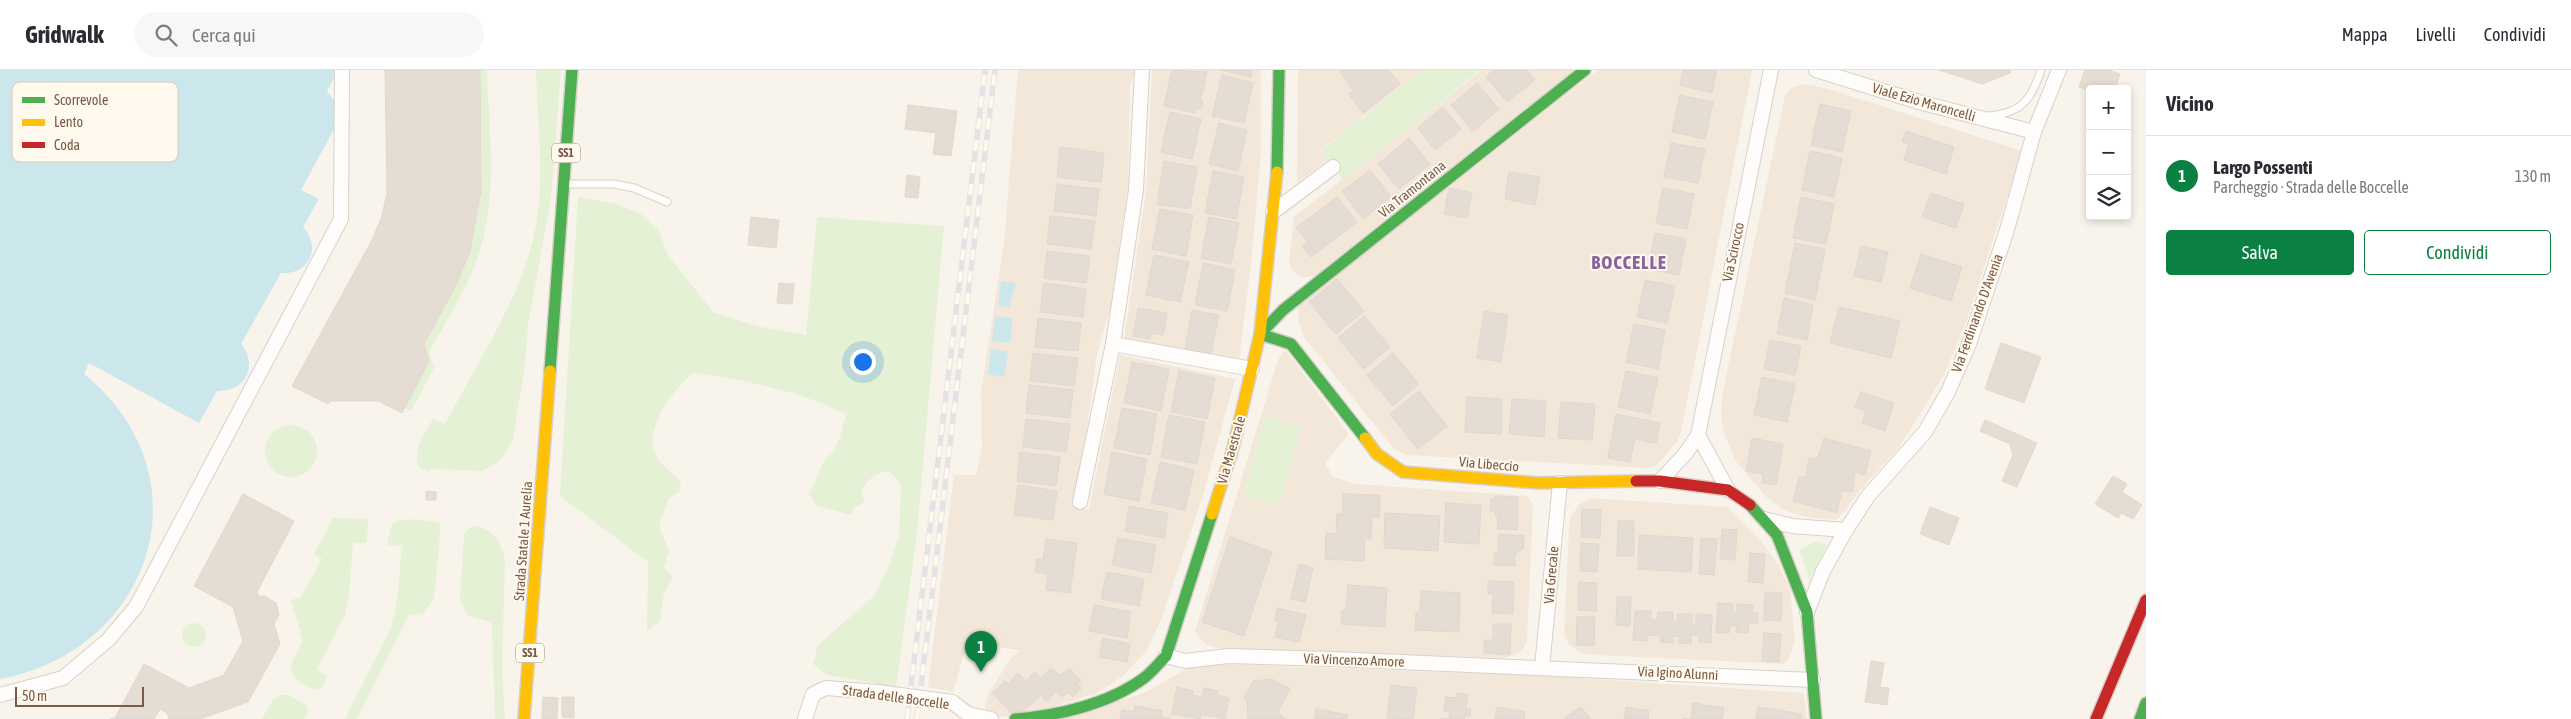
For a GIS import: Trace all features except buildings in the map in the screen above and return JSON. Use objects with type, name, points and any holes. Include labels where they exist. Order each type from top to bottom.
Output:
[{"type":"main road","name":"SS1","points":[[564,183],[572,70]]},
{"type":"main road","name":"Via Maestrale","points":[[1015,719],[1066,711],[1106,696],[1141,680],[1166,656],[1233,448],[1260,334],[1277,173],[1279,70]]},
{"type":"main road","name":"Via Tramontana","points":[[1260,334],[1283,310],[1586,70]]},
{"type":"main road","name":"Strada Statale 1 Aurelia","points":[[524,719],[564,183]]},
{"type":"main road","name":"Via Libeccio","points":[[1260,334],[1291,344],[1377,454],[1403,472],[1539,483],[1660,481],[1728,490],[1754,507],[1777,535],[1807,612],[1816,719]]},
{"type":"main road","points":[[2096,719],[2146,600]]},
{"type":"main road","points":[[2140,719],[2146,703]]},
{"type":"street","points":[[0,695],[63,678],[108,640],[136,606],[341,219],[342,70]]},
{"type":"street","points":[[1080,502],[1113,344],[1136,190],[1142,70]]},
{"type":"street","name":"Via Scirocco","points":[[1660,481],[1686,453],[1698,435],[1771,70]]},
{"type":"street","name":"Viale Ezio Maroncelli","points":[[1816,70],[1919,102],[2034,132]]},
{"type":"street","name":"Via Ferdinando D'Avenia","points":[[1807,612],[1823,571],[1846,530],[1868,496],[1925,432],[1948,392],[1969,344],[2008,230],[2034,132],[2059,70]]},
{"type":"street","points":[[1273,212],[1333,167]]},
{"type":"street","points":[[1113,344],[1252,369]]},
{"type":"street","points":[[1698,435],[1728,490]]},
{"type":"street","name":"Via Grecale","points":[[1542,667],[1560,483]]},
{"type":"street","points":[[1764,519],[1792,526],[1846,530]]},
{"type":"street","name":"Via Vincenzo Amore","points":[[1166,656],[1185,661],[1228,656],[1542,667]]},
{"type":"street","name":"Via Igino Alunni","points":[[1542,667],[1813,680]]},
{"type":"street","name":"Strada delle Boccelle","points":[[805,719],[813,694],[826,688],[878,692],[952,702],[969,716]]},
{"type":"street","points":[[969,716],[991,719]]},
{"type":"lane","points":[[1975,117],[2007,114],[2020,107],[2032,93],[2041,70]]},
{"type":"lane","points":[[564,183],[614,184],[634,188],[667,202]]},
{"type":"shaded area","points":[[1018,70],[1135,70],[1130,87],[1128,185],[1111,305],[1097,354],[1086,435],[1072,506],[1089,510],[1120,355],[1235,379],[1203,495],[1161,620],[1147,650],[1123,676],[1097,693],[1029,715],[996,717],[985,712],[986,701],[991,689],[1011,658],[1020,650],[967,643],[953,692],[928,687],[954,475],[976,475],[982,448],[981,393],[1004,243]]},
{"type":"shaded area","points":[[1152,70],[1261,70],[1261,150],[1252,255],[1239,361],[1124,339],[1146,192]]},
{"type":"shaded area","points":[[1298,70],[1422,70],[1320,150],[1327,160],[1297,183]]},
{"type":"shaded area","points":[[1482,70],[1574,70],[1314,276],[1303,278],[1296,274],[1290,267],[1289,261],[1294,217]]},
{"type":"shaded area","points":[[1598,70],[1752,70],[1681,432],[1677,441],[1657,465],[1648,468],[1407,455],[1394,449],[1304,337],[1299,323],[1298,306]]},
{"type":"shaded area","points":[[1804,84],[1829,89],[2022,151],[1967,320],[1945,373],[1900,446],[1836,520],[1806,517],[1786,511],[1766,497],[1735,460],[1725,436],[1721,417],[1722,396],[1785,96],[1791,88]]},
{"type":"shaded area","points":[[1286,351],[1349,434],[1325,463],[1333,477],[1356,484],[1527,496],[1533,504],[1527,642],[1517,654],[1505,658],[1220,648],[1207,645],[1200,639],[1195,631],[1278,360],[1282,353]]},
{"type":"shaded area","points":[[1590,498],[1727,507],[1761,541],[1778,564],[1790,589],[1795,641],[1789,658],[1784,664],[1580,653],[1569,644],[1564,636],[1569,527],[1571,516],[1580,504]]},
{"type":"shaded area","points":[[1221,664],[1549,676],[1804,693],[1807,719],[1063,719],[1144,693],[1188,668]]},
{"type":"green space","points":[[480,70],[487,70],[491,162],[489,208],[485,231],[469,279],[429,352],[434,368],[411,411],[405,408],[429,361],[424,344],[461,271],[468,253],[478,214],[481,192]]},
{"type":"green space","points":[[536,70],[561,70],[551,199],[528,325],[525,365],[513,439],[502,459],[482,471],[431,469],[428,472],[418,466],[417,453],[420,441],[433,419],[445,424],[498,328],[521,277],[530,251],[539,206],[540,187]]},
{"type":"green space","points":[[1422,70],[1480,70],[1343,180],[1320,151]]},
{"type":"green space","points":[[578,197],[616,204],[640,213],[660,232],[667,254],[713,312],[757,326],[806,335],[817,217],[944,226],[917,533],[896,687],[827,675],[813,664],[818,645],[874,596],[889,566],[899,535],[901,485],[890,472],[877,474],[870,479],[861,491],[865,502],[853,508],[852,515],[817,506],[809,494],[826,457],[832,454],[840,437],[846,414],[809,399],[771,387],[693,373],[677,389],[662,411],[653,434],[653,446],[661,463],[681,482],[679,492],[668,499],[659,526],[669,551],[664,567],[673,578],[664,593],[660,621],[647,631],[648,562],[560,496]]},
{"type":"green space","points":[[1264,417],[1301,427],[1279,506],[1243,496]]},
{"type":"green space","points":[[286,425],[296,425],[305,429],[313,437],[317,451],[313,465],[305,473],[296,477],[286,477],[277,473],[269,465],[265,456],[265,446],[269,437],[277,429]]},
{"type":"green space","points":[[333,518],[369,519],[366,543],[353,543],[349,595],[345,615],[317,670],[328,676],[321,688],[314,690],[297,680],[291,670],[294,658],[303,641],[291,600],[301,597],[322,559],[314,554]]},
{"type":"green space","points":[[407,519],[437,522],[441,525],[434,599],[422,614],[409,615],[357,719],[345,719],[391,628],[397,601],[402,546],[387,545],[392,523]]},
{"type":"green space","points":[[474,526],[481,527],[495,537],[505,559],[502,670],[505,719],[495,719],[492,625],[490,622],[468,616],[460,601],[464,534]]},
{"type":"green space","points":[[1817,541],[1827,545],[1809,580],[1800,550]]},
{"type":"green space","points":[[194,623],[199,624],[205,630],[205,640],[199,646],[194,647],[189,646],[183,640],[182,635],[183,630],[189,624]]},
{"type":"green space","points":[[281,695],[289,695],[306,705],[308,712],[305,719],[262,719],[273,699]]},
{"type":"water","points":[[0,70],[338,70],[327,91],[336,103],[340,118],[301,190],[319,199],[303,227],[312,243],[310,259],[299,270],[281,273],[241,344],[249,361],[249,369],[242,382],[227,390],[217,391],[199,423],[89,363],[84,374],[123,415],[145,460],[153,507],[147,553],[127,596],[96,633],[53,662],[0,679]]},
{"type":"water","points":[[1001,281],[1016,283],[1009,307],[998,305]]},
{"type":"water","points":[[995,316],[1013,318],[1010,343],[992,341]]},
{"type":"water","points":[[991,349],[1008,352],[1004,377],[988,374]]},
{"type":"railway","points":[[907,719],[985,70]]},
{"type":"railway","points":[[917,719],[995,70]]},
{"type":"traffic: fast","points":[[550,371],[572,70]]},
{"type":"traffic: fast","points":[[1277,172],[1279,70]]},
{"type":"traffic: fast","points":[[1365,438],[1291,344],[1260,334],[1283,310],[1585,70]]},
{"type":"traffic: fast","points":[[1750,505],[1777,535],[1807,612],[1816,719]]},
{"type":"traffic: fast","points":[[1015,719],[1065,712],[1099,702],[1130,687],[1153,670],[1166,656],[1212,514]]},
{"type":"traffic: fast","points":[[2140,719],[2146,703]]},
{"type":"traffic: slow","points":[[1212,514],[1233,448],[1260,334],[1277,172]]},
{"type":"traffic: slow","points":[[524,719],[550,371]]},
{"type":"traffic: slow","points":[[1365,438],[1377,454],[1403,472],[1539,483],[1636,481]]},
{"type":"traffic: jam","points":[[1636,481],[1660,481],[1728,490],[1750,505]]},
{"type":"traffic: jam","points":[[2096,719],[2146,600]]},
{"type":"place","name":"Largo Possenti","points":[[981,672]]},
{"type":"district","name":"BOCCELLE","points":[[1629,262]]}]
